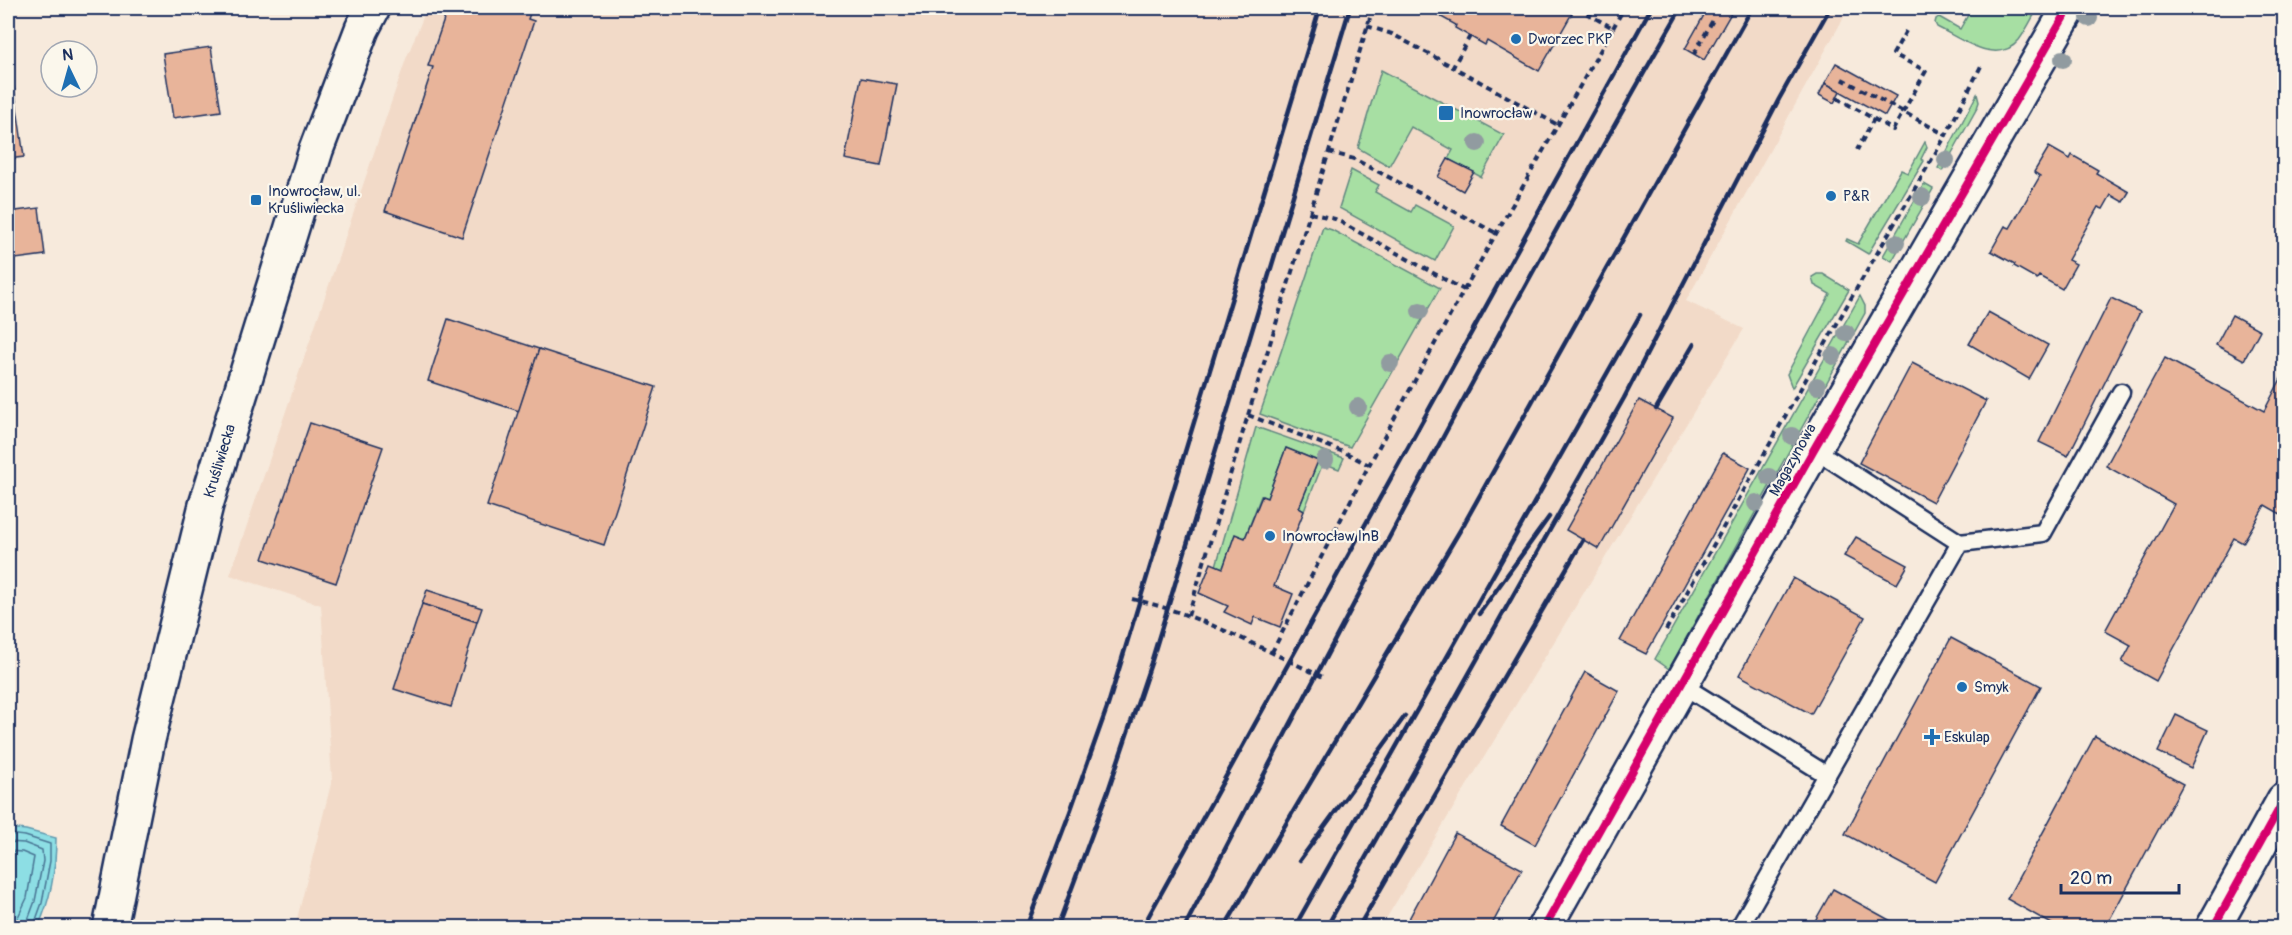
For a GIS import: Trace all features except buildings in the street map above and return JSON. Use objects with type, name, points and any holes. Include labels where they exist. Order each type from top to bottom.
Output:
[{"type":"street","name":"Kruśliwiecka","points":[[110,927],[148,740],[206,505],[316,150],[362,29],[373,8]]},
{"type":"street","name":"Magazynowa","points":[[1544,927],[1814,449],[2069,8]]},
{"type":"street","points":[[2213,927],[2284,800]]},
{"type":"lane","points":[[1739,927],[1960,543],[2043,533],[2121,392]]},
{"type":"lane","name":"Magazynowa","points":[[1814,449],[1960,543]]},
{"type":"lane","points":[[1682,685],[1827,775]]},
{"type":"path","points":[[1188,616],[1373,8]]},
{"type":"path","points":[[1589,8],[1586,13],[1613,28]]},
{"type":"path","points":[[1272,652],[1369,465],[1464,290],[1624,8]]},
{"type":"path","points":[[1694,54],[1713,20]]},
{"type":"path","points":[[1367,26],[1392,34],[1558,125]]},
{"type":"path","points":[[1837,98],[1893,130],[1926,71],[1893,54],[1906,31]]},
{"type":"path","points":[[1453,67],[1470,36]]},
{"type":"path","points":[[1842,79],[1946,135],[1981,66]]},
{"type":"path","points":[[1857,150],[1874,119]]},
{"type":"path","points":[[1329,152],[1354,159],[1496,233]]},
{"type":"path","points":[[1310,213],[1335,219],[1464,290]]},
{"type":"path","points":[[1248,415],[1346,453],[1369,465]]},
{"type":"path","points":[[1132,599],[1188,616],[1272,652],[1325,678]]},
{"type":"shaded area","points":[[427,8],[1849,8],[1686,301],[1744,329],[1381,927],[295,927],[332,780],[321,605],[230,575],[406,59]]},
{"type":"green space","points":[[1972,8],[2038,8],[2027,29],[2010,48],[1989,51],[1967,43],[1937,27],[1935,23],[1939,17],[1960,29]]},
{"type":"green space","points":[[1381,70],[1504,135],[1481,177],[1448,159],[1453,150],[1411,127],[1389,166],[1358,148]]},
{"type":"green space","points":[[1977,94],[1979,102],[1977,108],[1942,171],[1938,168]]},
{"type":"green space","points":[[1925,142],[1927,147],[1921,159],[1924,161],[1868,254],[1846,241],[1847,239],[1858,244],[1901,170],[1908,173]]},
{"type":"green space","points":[[1351,170],[1379,185],[1375,192],[1411,212],[1415,205],[1454,226],[1435,261],[1339,208]]},
{"type":"green space","points":[[1924,184],[1933,189],[1892,261],[1883,256]]},
{"type":"green space","points":[[1323,227],[1440,288],[1350,447],[1260,414]]},
{"type":"green space","points":[[1823,274],[1849,290],[1792,388],[1787,374],[1830,294],[1814,285],[1812,277]]},
{"type":"green space","points":[[1860,296],[1865,306],[1865,313],[1669,669],[1655,659]]},
{"type":"green space","points":[[1256,427],[1344,458],[1339,469],[1323,463],[1304,511],[1299,508],[1318,461],[1286,448],[1267,498],[1261,496],[1245,538],[1235,535],[1223,568],[1216,566]]},
{"type":"water","points":[[8,828],[56,838],[52,884],[38,927],[8,927]]},
{"type":"railway","points":[[1026,928],[1108,705],[1320,8]]},
{"type":"railway","points":[[1057,928],[1108,791],[1151,663],[1350,8]]},
{"type":"railway","points":[[1142,928],[1651,8]]},
{"type":"railway","points":[[1184,928],[1428,465],[1681,8]]},
{"type":"railway","points":[[1224,928],[1465,522],[1752,8]]},
{"type":"railway","points":[[1326,928],[1624,398],[1779,99],[1830,8]]},
{"type":"railway","points":[[1294,928],[1640,315]]},
{"type":"railway","points":[[1656,409],[1694,344]]},
{"type":"railway","points":[[1479,614],[1549,517]]},
{"type":"railway","points":[[1358,928],[1583,540]]},
{"type":"railway","points":[[1300,860],[1405,716]]},
{"type":"cycle path","points":[[1544,928],[1814,449],[2069,8]]},
{"type":"cycle path","points":[[2213,928],[2284,800]]},
{"type":"place","name":"Dworzec PKP","points":[[1516,39]]},
{"type":"place","name":"Inowrocław","points":[[1446,113]]},
{"type":"place","name":"P&R","points":[[1831,196]]},
{"type":"place","name":"Inowrocław, ul. Kruśliwiecka","points":[[256,200]]},
{"type":"place","name":"Inowrocław InB","points":[[1270,536]]},
{"type":"place","name":"Smyk","points":[[1962,687]]},
{"type":"place","name":"Eskulap","points":[[1932,737]]}]
